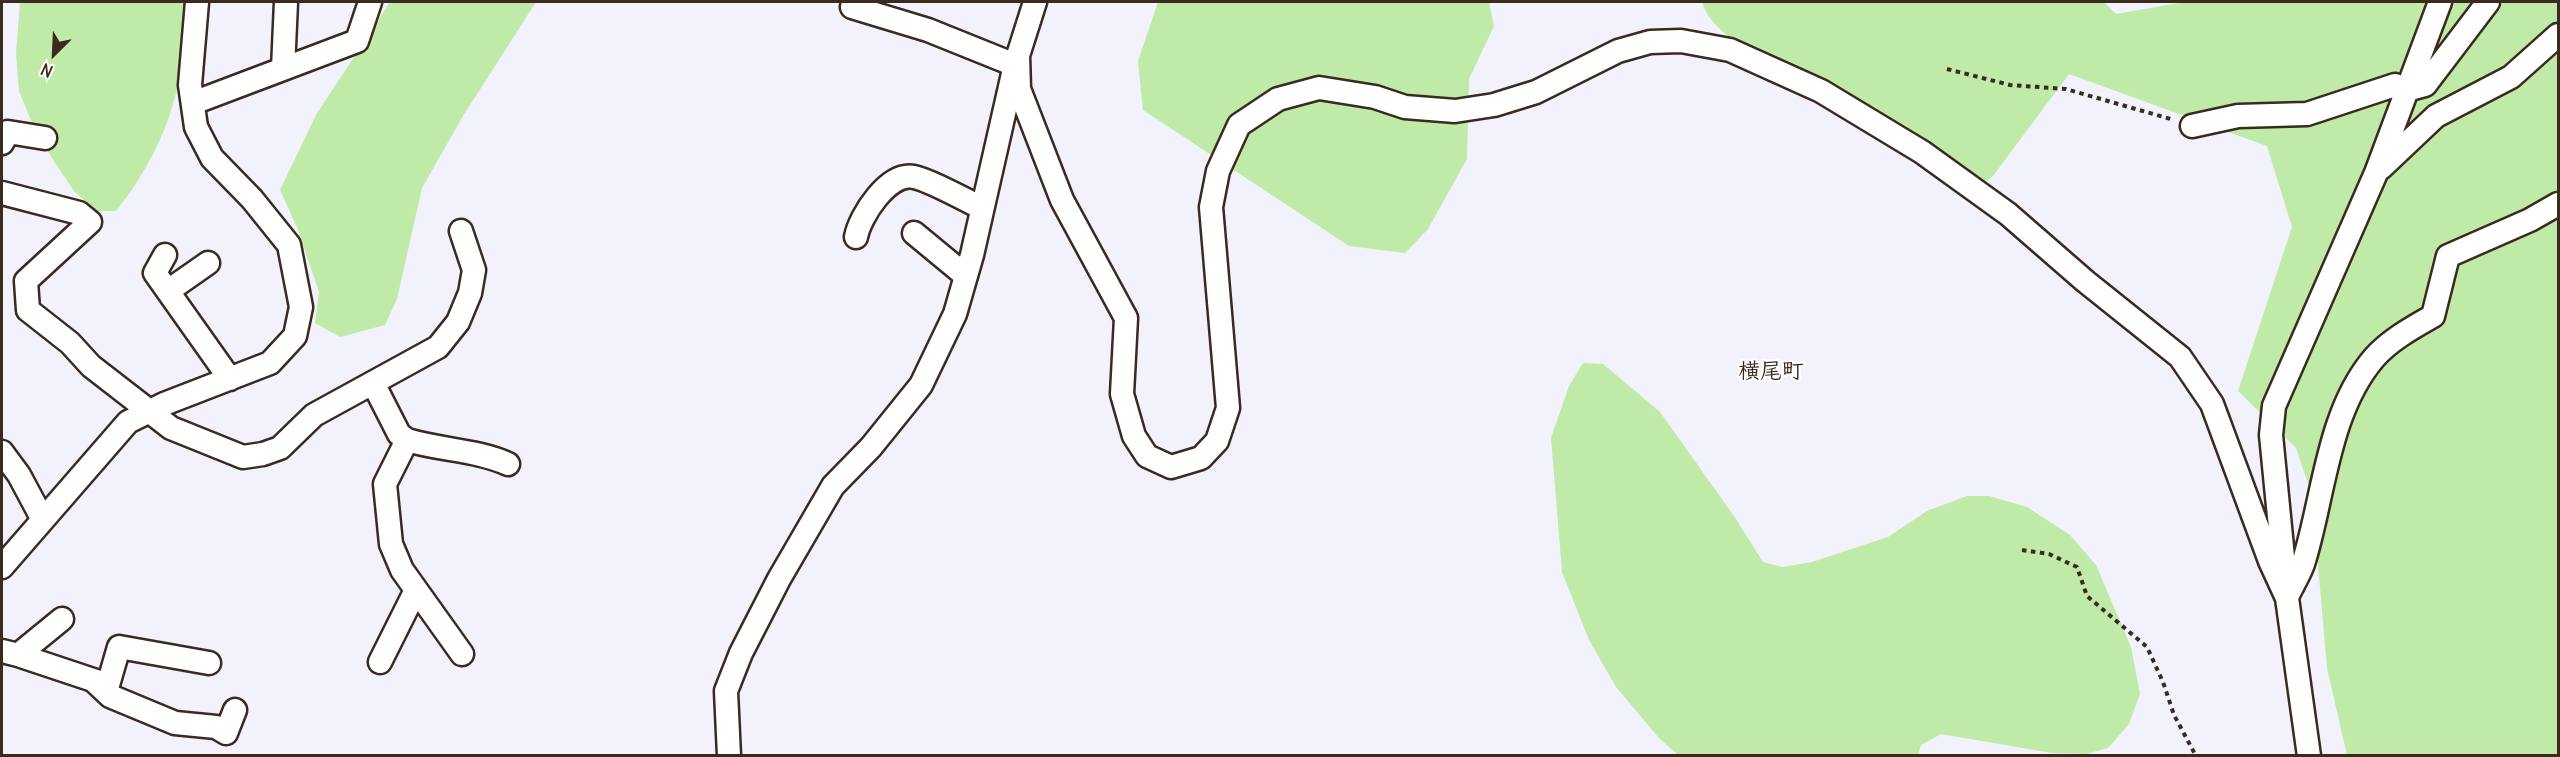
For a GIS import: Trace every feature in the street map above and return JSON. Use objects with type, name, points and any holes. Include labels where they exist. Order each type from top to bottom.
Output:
[{"type":"street","points":[[2,567],[42,518],[128,422],[270,363],[295,336],[301,307],[289,245],[252,199],[212,158],[196,127],[190,85],[197,2]]},
{"type":"street","points":[[283,69],[286,2]]},
{"type":"street","points":[[193,103],[357,41],[370,2]]},
{"type":"street","points":[[729,756],[726,691],[741,653],[779,579],[833,486],[871,447],[921,385],[955,314],[966,276],[1016,60],[1035,2]]},
{"type":"street","points":[[2309,756],[2287,598],[2271,435],[2274,406],[2376,173],[2440,2]]},
{"type":"street","points":[[2192,126],[2238,117],[2307,114],[2395,85],[2407,90],[2425,85],[2488,2]]},
{"type":"street","points":[[852,7],[1016,60]]},
{"type":"street","points":[[2376,173],[2436,116],[2511,77],[2559,35]]},
{"type":"street","points":[[1016,60],[1019,89],[1062,200],[1126,318],[1122,394],[1134,436],[1147,456],[1171,467],[1201,458],[1217,441],[1228,408],[1211,207],[1218,171],[1239,125],[1278,99],[1320,88],[1375,97],[1405,107],[1455,111],[1494,105],[1536,92],[1618,51],[1650,42],[1681,41],[1730,50],[1821,90],[1922,152],[2008,214],[2085,281],[2180,357],[2212,404],[2270,561],[2287,598]]},
{"type":"street","points":[[2,143],[8,132],[45,138]]},
{"type":"street","points":[[856,237],[858,225],[876,197],[893,181],[912,176],[982,208]]},
{"type":"street","points":[[2,193],[80,213],[90,222],[26,281],[28,310],[70,343],[91,366],[171,428],[243,457],[263,454],[280,447],[314,415],[438,347],[458,322],[470,293],[474,270],[461,231]]},
{"type":"street","points":[[2287,598],[2302,565],[2330,452],[2342,416],[2374,359],[2395,339],[2433,316],[2448,256],[2530,220],[2559,204]]},
{"type":"street","points":[[914,233],[966,276]]},
{"type":"street","points":[[165,255],[155,273],[230,379]]},
{"type":"street","points":[[168,291],[208,263]]},
{"type":"street","points":[[373,383],[399,434],[407,440],[435,449],[490,456],[508,464]]},
{"type":"street","points":[[407,440],[385,484],[391,544],[402,570],[462,654]]},
{"type":"street","points":[[2,452],[19,475],[42,518]]},
{"type":"street","points":[[380,662],[416,590]]},
{"type":"street","points":[[10,652],[63,619]]},
{"type":"street","points":[[10,652],[108,685],[119,647],[209,663]]},
{"type":"street","points":[[93,680],[110,696],[174,723],[216,727],[226,733],[236,710]]},
{"type":"path","points":[[1947,69],[2010,85],[2067,89],[2192,126]]},
{"type":"path","points":[[2022,550],[2049,554],[2078,567],[2087,596],[2147,647],[2163,681],[2174,715],[2196,756]]},
{"type":"green space","points":[[20,2],[187,2],[181,66],[171,112],[148,164],[116,211],[96,211],[74,191],[35,130],[19,91],[16,53]]},
{"type":"green space","points":[[390,2],[536,2],[463,116],[422,188],[397,299],[385,325],[340,337],[315,323],[319,292],[297,227],[280,190],[316,115]]},
{"type":"green space","points":[[1158,2],[1489,2],[1494,26],[1469,79],[1467,159],[1428,229],[1405,253],[1349,246],[1143,110],[1138,61]]},
{"type":"green space","points":[[1702,2],[2104,2],[2116,14],[2185,2],[2558,2],[2558,755],[2347,755],[2327,668],[2312,496],[2296,448],[2238,391],[2292,227],[2267,146],[2069,74],[1993,176],[1974,190],[1861,102],[1771,61],[1727,35],[1711,20]]},
{"type":"green space","points":[[1583,363],[1603,364],[1660,412],[1734,516],[1763,562],[1783,567],[1812,562],[1888,537],[1927,511],[1967,496],[1989,496],[2027,507],[2070,535],[2096,565],[2131,647],[2140,694],[2129,724],[2108,748],[2086,754],[2052,753],[1941,734],[1921,745],[1918,755],[1678,755],[1659,738],[1616,687],[1589,640],[1562,572],[1551,438],[1569,386]]},
{"type":"district","name":"横尾町","points":[[1771,372]]}]
